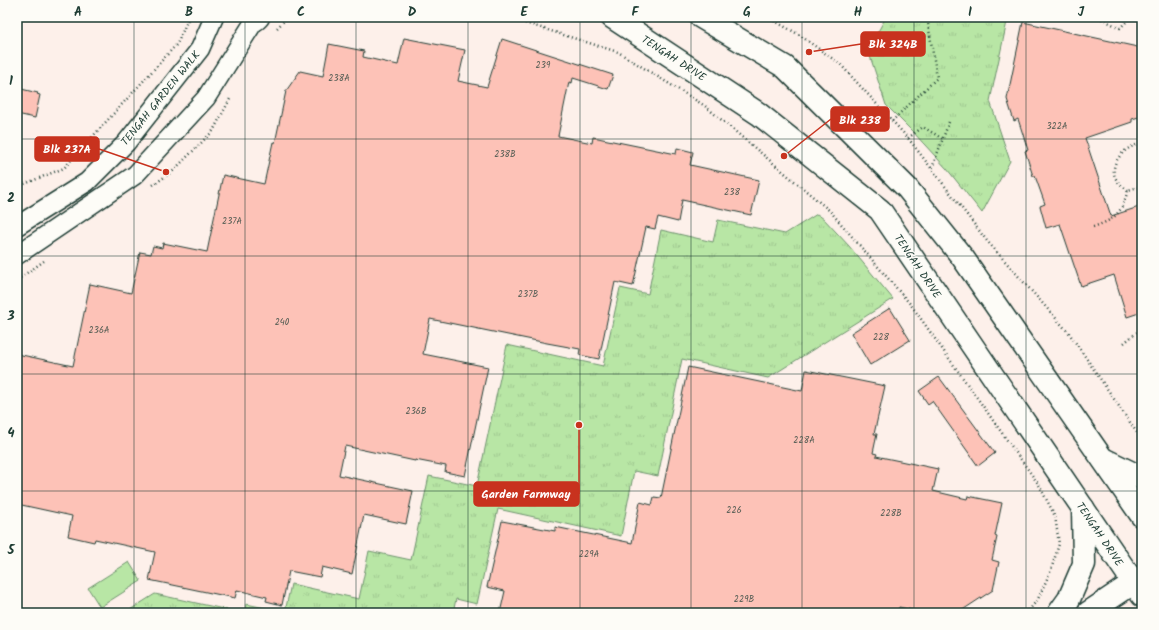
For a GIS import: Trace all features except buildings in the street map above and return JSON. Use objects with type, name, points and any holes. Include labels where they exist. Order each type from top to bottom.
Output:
[{"type":"street","name":"TENGAH GARDEN WALK","points":[[17,226],[87,182],[126,143],[200,48],[214,17]]},
{"type":"street","name":"TENGAH DRIVE","points":[[612,17],[759,114],[880,210],[1082,508],[1139,585]]},
{"type":"street","points":[[700,17],[785,67],[907,188],[963,258],[1142,516]]},
{"type":"street","points":[[17,255],[135,175],[206,98],[257,18]]},
{"type":"street","points":[[1102,459],[1142,478]]},
{"type":"street","points":[[1059,613],[1069,600],[1084,564],[1082,508]]},
{"type":"street","points":[[1088,613],[1139,585]]},
{"type":"path","points":[[17,187],[64,168],[177,44],[190,17]]},
{"type":"path","points":[[506,17],[618,52],[705,106],[830,211],[912,305],[1038,485],[1055,516],[1059,544],[1052,570],[1038,599],[1027,613]]},
{"type":"path","points":[[766,17],[798,34],[840,64],[908,138],[987,241],[1070,333],[1142,440]]},
{"type":"path","points":[[892,121],[937,78],[927,17]]},
{"type":"path","points":[[1098,17],[1120,28],[1130,17]]},
{"type":"path","points":[[932,168],[949,122]]},
{"type":"path","points":[[908,138],[923,127],[943,139]]},
{"type":"path","points":[[1128,190],[1119,183],[1114,173],[1116,161],[1126,150],[1138,144],[1142,144]]},
{"type":"path","points":[[1128,190],[1142,186]]},
{"type":"path","points":[[1093,227],[1107,222],[1116,216],[1124,205],[1128,190]]},
{"type":"path","points":[[1124,343],[1142,328]]},
{"type":"green space","points":[[886,17],[1008,17],[990,101],[1010,161],[982,213],[947,169],[886,105],[868,50]]},
{"type":"green space","points":[[817,214],[824,219],[849,246],[893,299],[768,378],[682,359],[658,476],[634,471],[621,536],[498,509],[477,604],[456,599],[453,613],[245,613],[246,604],[285,612],[291,584],[359,599],[369,551],[411,560],[429,476],[477,486],[507,345],[603,366],[620,288],[648,294],[661,230],[713,242],[718,220],[785,234]]},
{"type":"green space","points":[[129,562],[141,581],[100,607],[88,588]]},
{"type":"green space","points":[[155,594],[242,613],[125,613]]},
{"type":"place","name":"Blk 324B","points":[[809,52]]},
{"type":"place","name":"Blk 238","points":[[784,156]]},
{"type":"place","name":"Blk 237A","points":[[166,172]]},
{"type":"place","name":"Garden Farmway","points":[[579,425]]}]
